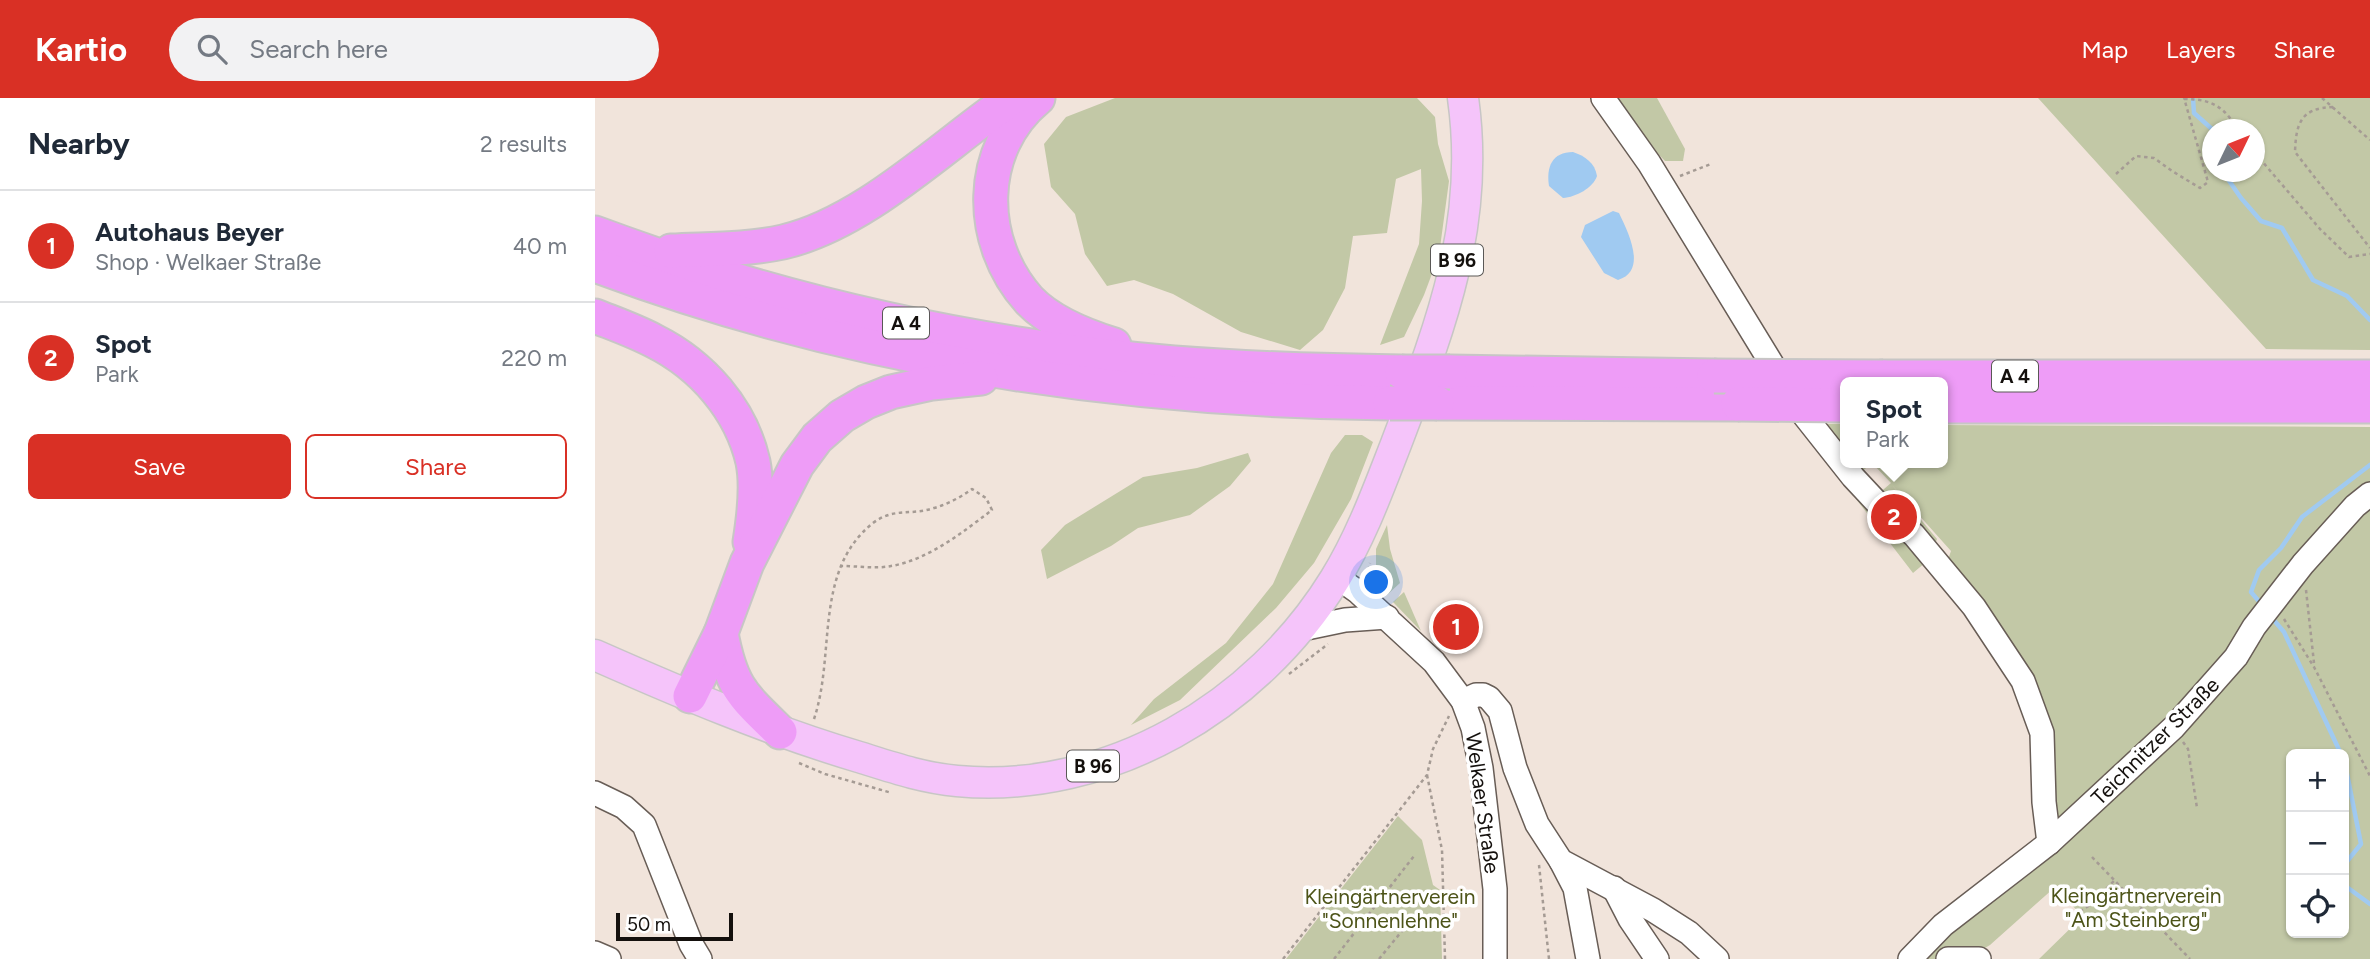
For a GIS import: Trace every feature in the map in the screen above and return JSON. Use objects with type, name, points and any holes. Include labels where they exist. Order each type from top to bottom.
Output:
[{"type":"highway","points":[[644,251],[748,248],[783,242],[818,231],[861,207],[1012,98]]},
{"type":"highway","points":[[1038,98],[1023,110],[1005,138],[989,193],[994,236],[1009,273],[1031,301],[1062,324],[1107,343],[1174,363]]},
{"type":"highway","name":"A 4","points":[[595,233],[778,292],[894,320],[1072,352],[1174,363],[1282,370],[1883,377]]},
{"type":"highway","name":"A 4","points":[[595,265],[725,308],[833,337],[1015,374],[1108,387],[1318,402],[1840,405]]},
{"type":"highway","points":[[595,316],[655,341],[690,364],[720,393],[741,427],[753,463],[755,503],[747,563]]},
{"type":"highway","points":[[690,696],[721,634],[747,563],[797,466],[817,438],[842,416],[891,392],[932,383],[1015,374]]},
{"type":"highway","name":"A 4","points":[[1948,379],[2360,391]]},
{"type":"highway","name":"A 4","points":[[1948,406],[2360,391]]},
{"type":"highway","points":[[721,634],[733,680],[743,696],[795,746]]},
{"type":"main road","name":"B 96","points":[[595,655],[795,746],[955,781],[1026,780],[1102,764],[1176,733],[1212,711],[1248,684],[1297,630],[1337,577],[1376,496],[1416,393],[1445,306],[1461,240],[1469,181],[1463,98]]},
{"type":"street","points":[[1603,98],[1660,182],[1800,410],[1840,461]]},
{"type":"street","points":[[1846,468],[1882,508],[1914,536],[1974,607],[2023,681],[2042,733],[2044,802],[2049,843]]},
{"type":"street","name":"Teichnitzer Straße","points":[[1910,959],[1943,925],[2049,843],[2174,727],[2230,664],[2254,627],[2303,564],[2355,506],[2370,494]]},
{"type":"street","name":"Welkaer Straße","points":[[1337,577],[1387,617],[1434,662],[1463,701],[1473,728],[1481,768],[1495,889],[1496,959]]},
{"type":"street","points":[[1297,630],[1345,620],[1387,617]]},
{"type":"street","points":[[1463,701],[1483,695],[1500,711],[1515,768],[1550,863],[1575,888],[1588,959]]},
{"type":"street","points":[[595,793],[624,807],[644,825],[691,944],[700,959]]},
{"type":"street","points":[[1550,863],[1614,888],[1689,933],[1717,959]]},
{"type":"street","points":[[1614,888],[1630,919],[1657,959]]},
{"type":"street","points":[[595,953],[609,959]]},
{"type":"street","points":[[1948,959],[1979,959]]},
{"type":"path","points":[[2322,98],[2370,140]]},
{"type":"path","points":[[2116,174],[2136,156],[2154,158],[2200,188],[2208,182],[2186,99],[2210,101],[2232,119]]},
{"type":"path","points":[[2333,107],[2317,107],[2301,119],[2295,134],[2295,152],[2370,248]]},
{"type":"path","points":[[1660,182],[1711,164]]},
{"type":"path","points":[[2265,165],[2320,229],[2349,257],[2370,254]]},
{"type":"path","points":[[842,566],[891,566],[923,555],[967,529],[992,510],[986,498],[972,489],[934,509],[893,512],[873,524],[850,548],[834,583],[828,616],[821,697],[795,746],[825,774],[899,794]]},
{"type":"path","points":[[2303,564],[2314,667]]},
{"type":"path","points":[[2277,596],[2370,776]]},
{"type":"path","points":[[1289,674],[1332,641]]},
{"type":"path","points":[[1445,959],[1442,850],[1427,775],[1433,749],[1446,720],[1463,701]]},
{"type":"path","points":[[2174,727],[2188,749],[2197,808]]},
{"type":"path","points":[[1283,959],[1427,775]]},
{"type":"path","points":[[1334,959],[1414,856]]},
{"type":"path","points":[[2092,856],[2190,959]]},
{"type":"path","points":[[1549,959],[1550,863]]},
{"type":"path","points":[[2074,915],[2090,905],[2115,880]]},
{"type":"path","points":[[1379,959],[1416,914]]},
{"type":"green space","points":[[1115,98],[1417,98],[1435,117],[1438,144],[1449,181],[1439,255],[1404,337],[1380,345],[1419,244],[1421,169],[1396,179],[1387,233],[1353,236],[1345,288],[1323,330],[1300,350],[1241,332],[1173,294],[1134,280],[1107,286],[1085,254],[1075,214],[1051,187],[1044,144],[1066,117]]},
{"type":"green space","points":[[1613,98],[1657,98],[1685,149],[1683,161],[1665,161],[1632,127]]},
{"type":"green space","points":[[2038,98],[2370,98],[2370,350],[2266,349]]},
{"type":"green space","points":[[1810,424],[1840,424],[1840,455]]},
{"type":"green space","name":"Kleingärtnerverein \"Am Steinberg\"","points":[[1948,425],[2370,427],[2370,959],[2039,959],[2083,916],[2054,888],[1990,945],[1966,959],[1910,959],[2049,843],[2042,733],[1944,571],[1951,551],[1892,485],[1937,539],[1935,544],[1938,552],[1913,573],[1853,495],[1867,483],[1877,495],[1891,483],[1877,468],[1948,468]]},
{"type":"green space","points":[[1345,435],[1362,435],[1373,442],[1351,499],[1314,563],[1276,608],[1180,700],[1131,725],[1154,699],[1226,643],[1273,584],[1331,453]]},
{"type":"green space","points":[[1248,453],[1251,461],[1230,486],[1190,515],[1138,528],[1111,546],[1047,579],[1041,550],[1065,525],[1143,477],[1197,468]]},
{"type":"green space","points":[[1853,468],[1866,468],[1859,474]]},
{"type":"green space","points":[[1387,525],[1390,549],[1400,583],[1387,595],[1372,579],[1376,568],[1376,549]]},
{"type":"green space","points":[[1404,592],[1421,631],[1393,602]]},
{"type":"green space","name":"Kleingärtnerverein \"Sonnenlehne\"","points":[[1398,816],[1422,840],[1433,885],[1440,890],[1442,959],[1286,959]]},
{"type":"water","points":[[1573,152],[1589,161],[1597,176],[1583,191],[1563,198],[1549,186],[1550,167],[1555,158]]},
{"type":"water","points":[[1613,211],[1619,213],[1627,230],[1634,260],[1627,275],[1618,280],[1604,273],[1581,237],[1585,225]]},
{"type":"waterway","points":[[2193,98],[2194,113],[2202,120]]},
{"type":"waterway","points":[[2230,182],[2261,221],[2282,228],[2313,280],[2347,296],[2370,320]]},
{"type":"waterway","points":[[2262,605],[2251,592],[2259,570],[2281,548],[2302,517],[2370,465]]},
{"type":"waterway","points":[[2272,618],[2284,632],[2339,749]]},
{"type":"waterway","points":[[2349,784],[2361,844],[2349,859]]},
{"type":"waterway","points":[[2349,889],[2370,904]]},
{"type":"place","name":"Spot","points":[[1894,517]]},
{"type":"place","name":"Autohaus Beyer","points":[[1456,627]]}]
